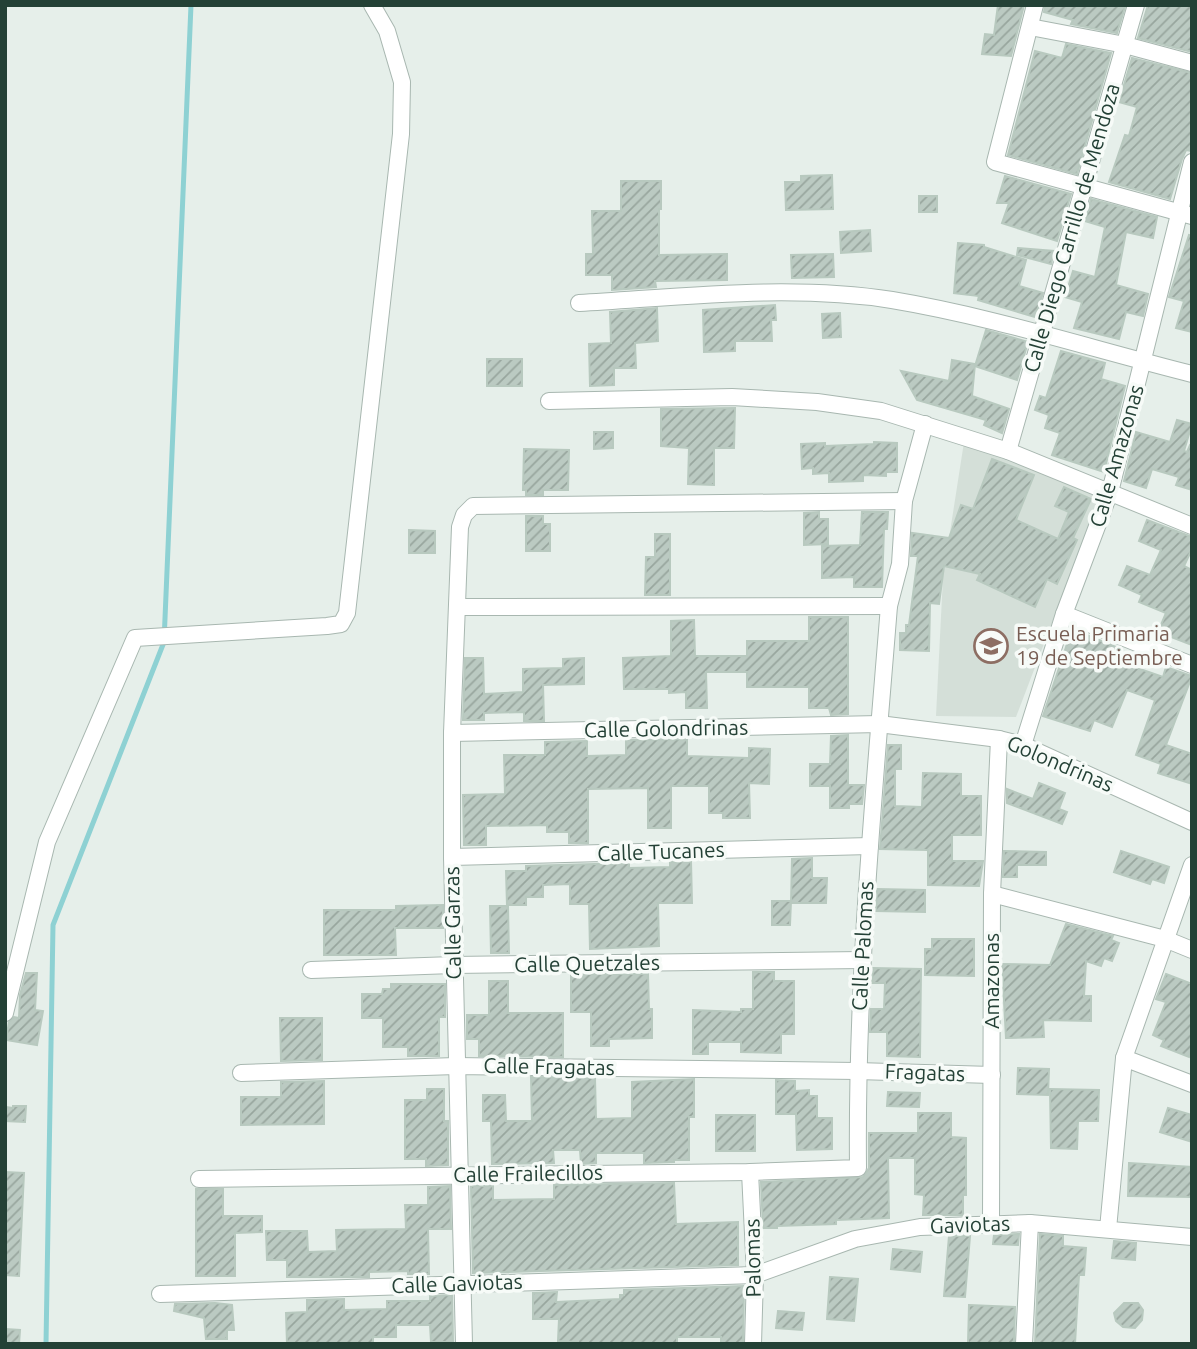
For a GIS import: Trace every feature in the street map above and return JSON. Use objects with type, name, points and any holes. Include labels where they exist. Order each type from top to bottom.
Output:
[{"type":"street","points":[[5,1013],[47,842],[135,638],[327,626],[341,624],[347,613],[401,134],[402,82],[387,31],[372,5]]},
{"type":"street","points":[[1035,5],[995,162],[1186,214]]},
{"type":"street","name":"Calle Diego Carrillo de Mendoza","points":[[1008,451],[1136,5]]},
{"type":"street","points":[[1030,27],[1125,45],[1192,63]]},
{"type":"street","name":"Calle Amazonas","points":[[1023,745],[1064,614],[1110,492],[1186,214],[1192,162]]},
{"type":"street","points":[[579,303],[790,291],[891,300],[1041,332],[1192,374]]},
{"type":"street","points":[[549,401],[732,397],[817,402],[881,411],[1008,451],[1192,526]]},
{"type":"street","name":"Calle Palomas","points":[[858,1168],[857,1071],[862,960],[889,606],[900,564],[904,501],[925,424]]},
{"type":"street","name":"Calle Garzas","points":[[464,1344],[453,965],[452,733],[460,527],[464,515],[472,506],[904,501]]},
{"type":"street","points":[[457,607],[889,606]]},
{"type":"street","points":[[1064,614],[1192,666]]},
{"type":"street","name":"Calle Golondrinas","points":[[452,733],[879,724]]},
{"type":"street","name":"Golondrinas","points":[[879,724],[999,739],[1023,745],[1192,822]]},
{"type":"street","name":"Amazonas","points":[[991,1224],[992,894],[999,739]]},
{"type":"street","name":"Calle Tucanes","points":[[452,858],[870,846]]},
{"type":"street","points":[[1108,1229],[1124,1058],[1192,865]]},
{"type":"street","points":[[992,894],[1165,939],[1192,950]]},
{"type":"street","name":"Calle Quetzales","points":[[312,970],[453,965],[862,960]]},
{"type":"street","points":[[1124,1058],[1192,1083]]},
{"type":"street","name":"Calle Fragatas","points":[[241,1073],[456,1066],[857,1071]]},
{"type":"street","name":"Fragatas","points":[[857,1071],[992,1074]]},
{"type":"street","name":"Calle Frailecillos","points":[[199,1179],[750,1172],[858,1168]]},
{"type":"street","name":"Palomas","points":[[750,1172],[755,1275],[753,1344]]},
{"type":"street","points":[[1024,1344],[1030,1223]]},
{"type":"street","name":"Gaviotas","points":[[755,1275],[855,1240],[889,1231],[920,1227],[1030,1223],[1192,1237]]},
{"type":"street","name":"Calle Gaviotas","points":[[160,1294],[755,1275]]},
{"type":"shaded area","name":"Escuela Primaria 19 de Septiembre","points":[[964,442],[1100,497],[1016,717],[936,716],[943,577]]},
{"type":"building","points":[[998,5],[1024,5],[1011,56],[982,54],[985,34],[994,35]]},
{"type":"building","points":[[1045,5],[1125,7],[1117,33],[1071,24],[1073,20],[1044,12]]},
{"type":"building","points":[[1148,5],[1192,5],[1192,52],[1138,38]]},
{"type":"building","points":[[1066,44],[1111,53],[1077,174],[1008,155],[1035,51],[1062,58]]},
{"type":"building","points":[[1132,58],[1192,73],[1192,151],[1186,150],[1170,199],[1109,182],[1125,135],[1129,136],[1137,107],[1119,102]]},
{"type":"building","points":[[832,175],[833,209],[786,210],[785,182],[801,182],[801,176]]},
{"type":"building","points":[[1005,176],[1071,194],[1057,241],[1002,223],[1009,203],[997,203]]},
{"type":"building","points":[[621,181],[661,181],[659,255],[727,254],[727,280],[655,281],[656,287],[612,290],[612,275],[586,275],[586,254],[593,254],[592,211],[621,211]]},
{"type":"building","points":[[919,196],[937,196],[937,212],[919,212]]},
{"type":"building","points":[[1091,199],[1157,217],[1153,238],[1126,232],[1116,285],[1148,294],[1143,316],[1126,312],[1119,339],[1074,328],[1082,302],[1065,297],[1073,271],[1095,277],[1105,227],[1085,221]]},
{"type":"building","points":[[870,230],[871,251],[841,253],[840,232]]},
{"type":"building","points":[[1189,235],[1192,236],[1192,332],[1176,328],[1184,301],[1169,297]]},
{"type":"building","points":[[958,243],[984,245],[1026,260],[1019,286],[1043,293],[1035,317],[978,300],[979,296],[954,293]]},
{"type":"building","points":[[1018,248],[1054,251],[1051,264],[1017,255]]},
{"type":"building","points":[[833,254],[834,277],[792,278],[791,255]]},
{"type":"building","points":[[775,305],[776,320],[771,320],[772,341],[735,341],[735,351],[704,352],[703,310]]},
{"type":"building","points":[[657,308],[658,341],[635,343],[636,368],[614,368],[614,385],[590,386],[589,344],[611,343],[610,312]]},
{"type":"building","points":[[840,313],[841,337],[823,338],[822,314]]},
{"type":"building","points":[[986,330],[1028,342],[1017,380],[975,366]]},
{"type":"building","points":[[1061,351],[1105,363],[1101,379],[1125,386],[1104,472],[1052,455],[1060,433],[1045,428],[1049,415],[1035,410],[1040,396],[1046,398]]},
{"type":"building","points":[[487,359],[522,359],[522,386],[487,386]]},
{"type":"building","points":[[952,360],[975,364],[972,396],[1009,409],[1002,433],[984,425],[986,420],[917,400],[901,371],[949,381]]},
{"type":"building","points":[[735,408],[734,448],[714,448],[714,485],[688,484],[689,448],[661,446],[661,409]]},
{"type":"building","points":[[1177,420],[1192,424],[1184,451],[1187,452],[1190,445],[1192,446],[1192,490],[1176,485],[1179,477],[1152,469],[1146,488],[1124,481],[1136,432],[1170,442]]},
{"type":"building","points":[[594,432],[613,432],[613,448],[594,449]]},
{"type":"building","points":[[825,443],[825,446],[897,443],[897,472],[886,472],[886,476],[863,475],[863,481],[829,482],[829,473],[813,474],[813,468],[802,469],[801,444]]},
{"type":"building","points":[[524,449],[569,450],[568,490],[543,490],[543,495],[526,495],[526,490],[523,490]]},
{"type":"building","points":[[992,459],[1034,475],[1016,520],[1058,539],[1069,512],[1055,506],[1064,487],[1091,499],[1073,538],[1077,540],[1057,584],[1047,579],[1035,607],[977,580],[980,574],[944,566],[939,604],[930,603],[929,651],[900,650],[900,633],[906,633],[906,625],[909,625],[918,556],[911,556],[912,533],[949,538],[961,505],[973,509]]},
{"type":"building","points":[[819,512],[819,519],[828,519],[828,544],[804,545],[804,513]]},
{"type":"building","points":[[862,512],[888,512],[887,529],[884,529],[882,587],[854,587],[854,577],[822,578],[822,546],[860,545]]},
{"type":"building","points":[[526,516],[543,516],[543,524],[550,524],[550,551],[526,551]]},
{"type":"building","points":[[1147,520],[1192,537],[1192,549],[1184,566],[1192,570],[1192,645],[1158,632],[1166,613],[1139,602],[1142,595],[1119,585],[1127,566],[1150,575],[1161,550],[1139,541]]},
{"type":"building","points":[[409,530],[435,531],[435,553],[409,553]]},
{"type":"building","points":[[655,534],[670,534],[670,595],[645,595],[646,557],[655,557]]},
{"type":"building","points":[[809,617],[848,617],[848,714],[831,715],[829,708],[809,708],[809,687],[747,687],[747,672],[706,672],[707,708],[686,708],[686,692],[669,693],[669,689],[624,689],[623,658],[671,656],[671,621],[694,620],[695,656],[747,656],[747,641],[809,641]]},
{"type":"building","points":[[1072,629],[1121,649],[1117,661],[1163,677],[1166,667],[1192,676],[1166,745],[1192,754],[1192,784],[1158,773],[1161,764],[1136,755],[1155,700],[1127,690],[1112,727],[1094,720],[1090,731],[1043,716]]},
{"type":"building","points":[[465,658],[483,658],[484,694],[523,692],[523,669],[563,668],[563,659],[584,658],[584,684],[543,685],[544,721],[524,721],[524,712],[484,713],[484,720],[463,720]]},
{"type":"building","points":[[848,735],[848,785],[864,785],[862,804],[849,804],[849,808],[830,808],[830,786],[810,786],[810,764],[830,764],[831,736]]},
{"type":"building","points":[[687,739],[687,756],[749,758],[749,748],[770,749],[769,784],[749,783],[750,818],[723,818],[723,813],[709,813],[709,786],[671,786],[671,828],[648,828],[648,788],[588,789],[588,843],[569,843],[569,832],[547,832],[547,825],[486,826],[486,845],[464,845],[463,795],[505,794],[504,755],[545,755],[545,742],[587,741],[587,756],[626,755],[626,740]]},
{"type":"building","points":[[888,745],[901,745],[901,769],[895,769],[895,806],[922,807],[923,773],[961,774],[961,796],[981,796],[981,835],[952,835],[952,861],[983,861],[979,886],[928,885],[928,850],[880,849]]},
{"type":"building","points":[[1039,783],[1065,793],[1059,809],[1067,812],[1062,824],[1007,803],[1007,789],[1033,799]]},
{"type":"building","points":[[1004,851],[1046,852],[1046,865],[1017,865],[1017,877],[1003,877]]},
{"type":"building","points":[[1121,851],[1169,867],[1164,883],[1152,879],[1150,884],[1114,872]]},
{"type":"building","points":[[812,858],[812,878],[827,878],[826,903],[791,903],[792,859]]},
{"type":"building","points":[[691,861],[692,903],[658,903],[659,946],[590,949],[589,904],[570,904],[570,884],[543,885],[543,897],[526,897],[526,905],[507,905],[506,871],[526,871],[526,866],[629,863],[629,868],[670,867],[670,862]]},
{"type":"building","points":[[877,889],[925,890],[925,912],[876,911]]},
{"type":"building","points":[[772,901],[791,901],[790,925],[772,925]]},
{"type":"building","points":[[443,905],[443,928],[395,928],[396,955],[324,955],[324,910],[396,910],[396,906]]},
{"type":"building","points":[[490,906],[508,906],[509,953],[491,953]]},
{"type":"building","points":[[1066,924],[1113,936],[1111,940],[1119,943],[1112,961],[1104,958],[1101,966],[1086,961],[1084,996],[1091,996],[1091,1021],[1043,1020],[1044,1037],[1006,1038],[1002,964],[1050,965]]},
{"type":"building","points":[[932,939],[974,939],[974,976],[925,975],[925,949],[932,949]]},
{"type":"building","points":[[873,968],[921,969],[920,1057],[887,1056],[887,1032],[870,1032],[871,1009],[884,1009],[885,983],[872,983]]},
{"type":"building","points":[[753,972],[774,972],[774,981],[794,981],[794,1034],[781,1034],[781,1053],[741,1052],[741,1042],[708,1042],[708,1054],[693,1054],[693,1010],[741,1012],[741,1009],[753,1009]]},
{"type":"building","points":[[26,973],[37,973],[35,1010],[43,1011],[37,1045],[6,1040],[9,1022],[14,1017],[19,1018],[20,995]]},
{"type":"building","points":[[571,974],[648,974],[652,1038],[609,1039],[609,1046],[591,1046],[591,1012],[571,1012]]},
{"type":"building","points":[[1166,974],[1192,984],[1192,1049],[1189,1057],[1161,1046],[1164,1040],[1153,1035],[1166,1002],[1156,999]]},
{"type":"building","points":[[489,981],[508,981],[508,1013],[563,1013],[563,1057],[479,1056],[479,1039],[467,1039],[467,1015],[489,1015]]},
{"type":"building","points":[[391,984],[445,984],[445,1017],[439,1017],[439,1056],[408,1056],[408,1047],[383,1047],[383,1018],[362,1018],[362,994],[382,994],[383,989],[391,989]]},
{"type":"building","points":[[280,1018],[322,1018],[322,1060],[281,1061]]},
{"type":"building","points":[[1018,1068],[1049,1069],[1048,1095],[1017,1094]]},
{"type":"building","points":[[531,1077],[595,1078],[596,1119],[632,1118],[632,1082],[694,1079],[694,1117],[689,1117],[689,1160],[644,1163],[644,1153],[596,1153],[596,1163],[581,1164],[580,1150],[553,1150],[554,1163],[492,1164],[491,1121],[483,1121],[483,1095],[505,1095],[506,1121],[532,1121]]},
{"type":"building","points":[[776,1080],[795,1081],[795,1091],[809,1090],[809,1096],[817,1096],[817,1118],[832,1118],[832,1149],[797,1150],[796,1114],[776,1114]]},
{"type":"building","points":[[324,1081],[324,1124],[241,1125],[241,1097],[281,1097],[281,1082]]},
{"type":"building","points":[[427,1089],[444,1089],[444,1121],[448,1121],[448,1165],[426,1166],[426,1159],[405,1159],[405,1100],[427,1100]]},
{"type":"building","points":[[1050,1089],[1099,1090],[1098,1121],[1078,1121],[1077,1149],[1051,1148]]},
{"type":"building","points":[[888,1092],[920,1093],[919,1107],[887,1106]]},
{"type":"building","points":[[26,1106],[25,1122],[5,1121],[5,1107]]},
{"type":"building","points":[[1168,1108],[1192,1115],[1192,1142],[1160,1132]]},
{"type":"building","points":[[918,1113],[951,1113],[951,1137],[966,1138],[966,1195],[963,1195],[963,1215],[923,1215],[924,1195],[915,1194],[915,1158],[888,1158],[889,1218],[836,1220],[836,1224],[763,1228],[761,1182],[863,1177],[869,1168],[869,1133],[918,1133]]},
{"type":"building","points":[[716,1115],[755,1115],[755,1151],[716,1151]]},
{"type":"building","points":[[1129,1163],[1192,1167],[1192,1197],[1128,1196]]},
{"type":"building","points":[[5,1172],[24,1173],[19,1276],[5,1275]]},
{"type":"building","points":[[674,1183],[676,1224],[738,1222],[738,1265],[473,1273],[471,1186],[493,1186],[493,1200],[554,1199],[554,1185]]},
{"type":"building","points":[[450,1186],[451,1229],[428,1229],[429,1274],[408,1274],[408,1271],[369,1272],[369,1277],[287,1277],[287,1260],[267,1260],[266,1231],[307,1231],[308,1252],[337,1251],[336,1230],[406,1229],[405,1205],[428,1205],[428,1187]]},
{"type":"building","points":[[196,1189],[223,1189],[223,1216],[262,1216],[262,1232],[235,1233],[235,1276],[196,1276]]},
{"type":"building","points":[[1019,1234],[1018,1245],[993,1244],[994,1235]]},
{"type":"building","points":[[1040,1234],[1063,1236],[1063,1246],[1086,1248],[1084,1275],[1079,1275],[1075,1344],[1035,1344]]},
{"type":"building","points":[[949,1236],[970,1236],[965,1297],[944,1296]]},
{"type":"building","points":[[1114,1241],[1136,1243],[1135,1260],[1112,1258]]},
{"type":"building","points":[[893,1249],[922,1252],[920,1272],[891,1269]]},
{"type":"building","points":[[830,1277],[858,1279],[854,1321],[827,1319]]},
{"type":"building","points":[[744,1286],[743,1344],[721,1344],[721,1337],[677,1337],[677,1344],[578,1344],[558,1341],[559,1319],[533,1319],[533,1293],[557,1292],[556,1302],[620,1299],[624,1290]]},
{"type":"building","points":[[452,1295],[453,1342],[431,1342],[430,1325],[396,1325],[396,1337],[373,1337],[373,1343],[287,1344],[286,1313],[307,1312],[307,1300],[344,1299],[344,1310],[387,1309],[387,1301],[430,1301],[430,1296]]},
{"type":"building","points":[[1124,1303],[1138,1303],[1143,1310],[1142,1320],[1135,1328],[1123,1327],[1116,1321],[1114,1313]]},
{"type":"building","points":[[175,1304],[232,1305],[234,1330],[227,1330],[227,1339],[206,1339],[204,1318],[174,1311]]},
{"type":"building","points":[[969,1305],[1015,1307],[1014,1344],[968,1344]]},
{"type":"building","points":[[778,1311],[804,1313],[802,1330],[776,1328]]},
{"type":"building","points":[[5,1329],[20,1330],[19,1344],[5,1344]]},
{"type":"waterway","points":[[46,1344],[53,925],[164,642],[191,5]]},
{"type":"place","name":"Escuela Primaria 19 de Septiembre","points":[[991,646]]}]
